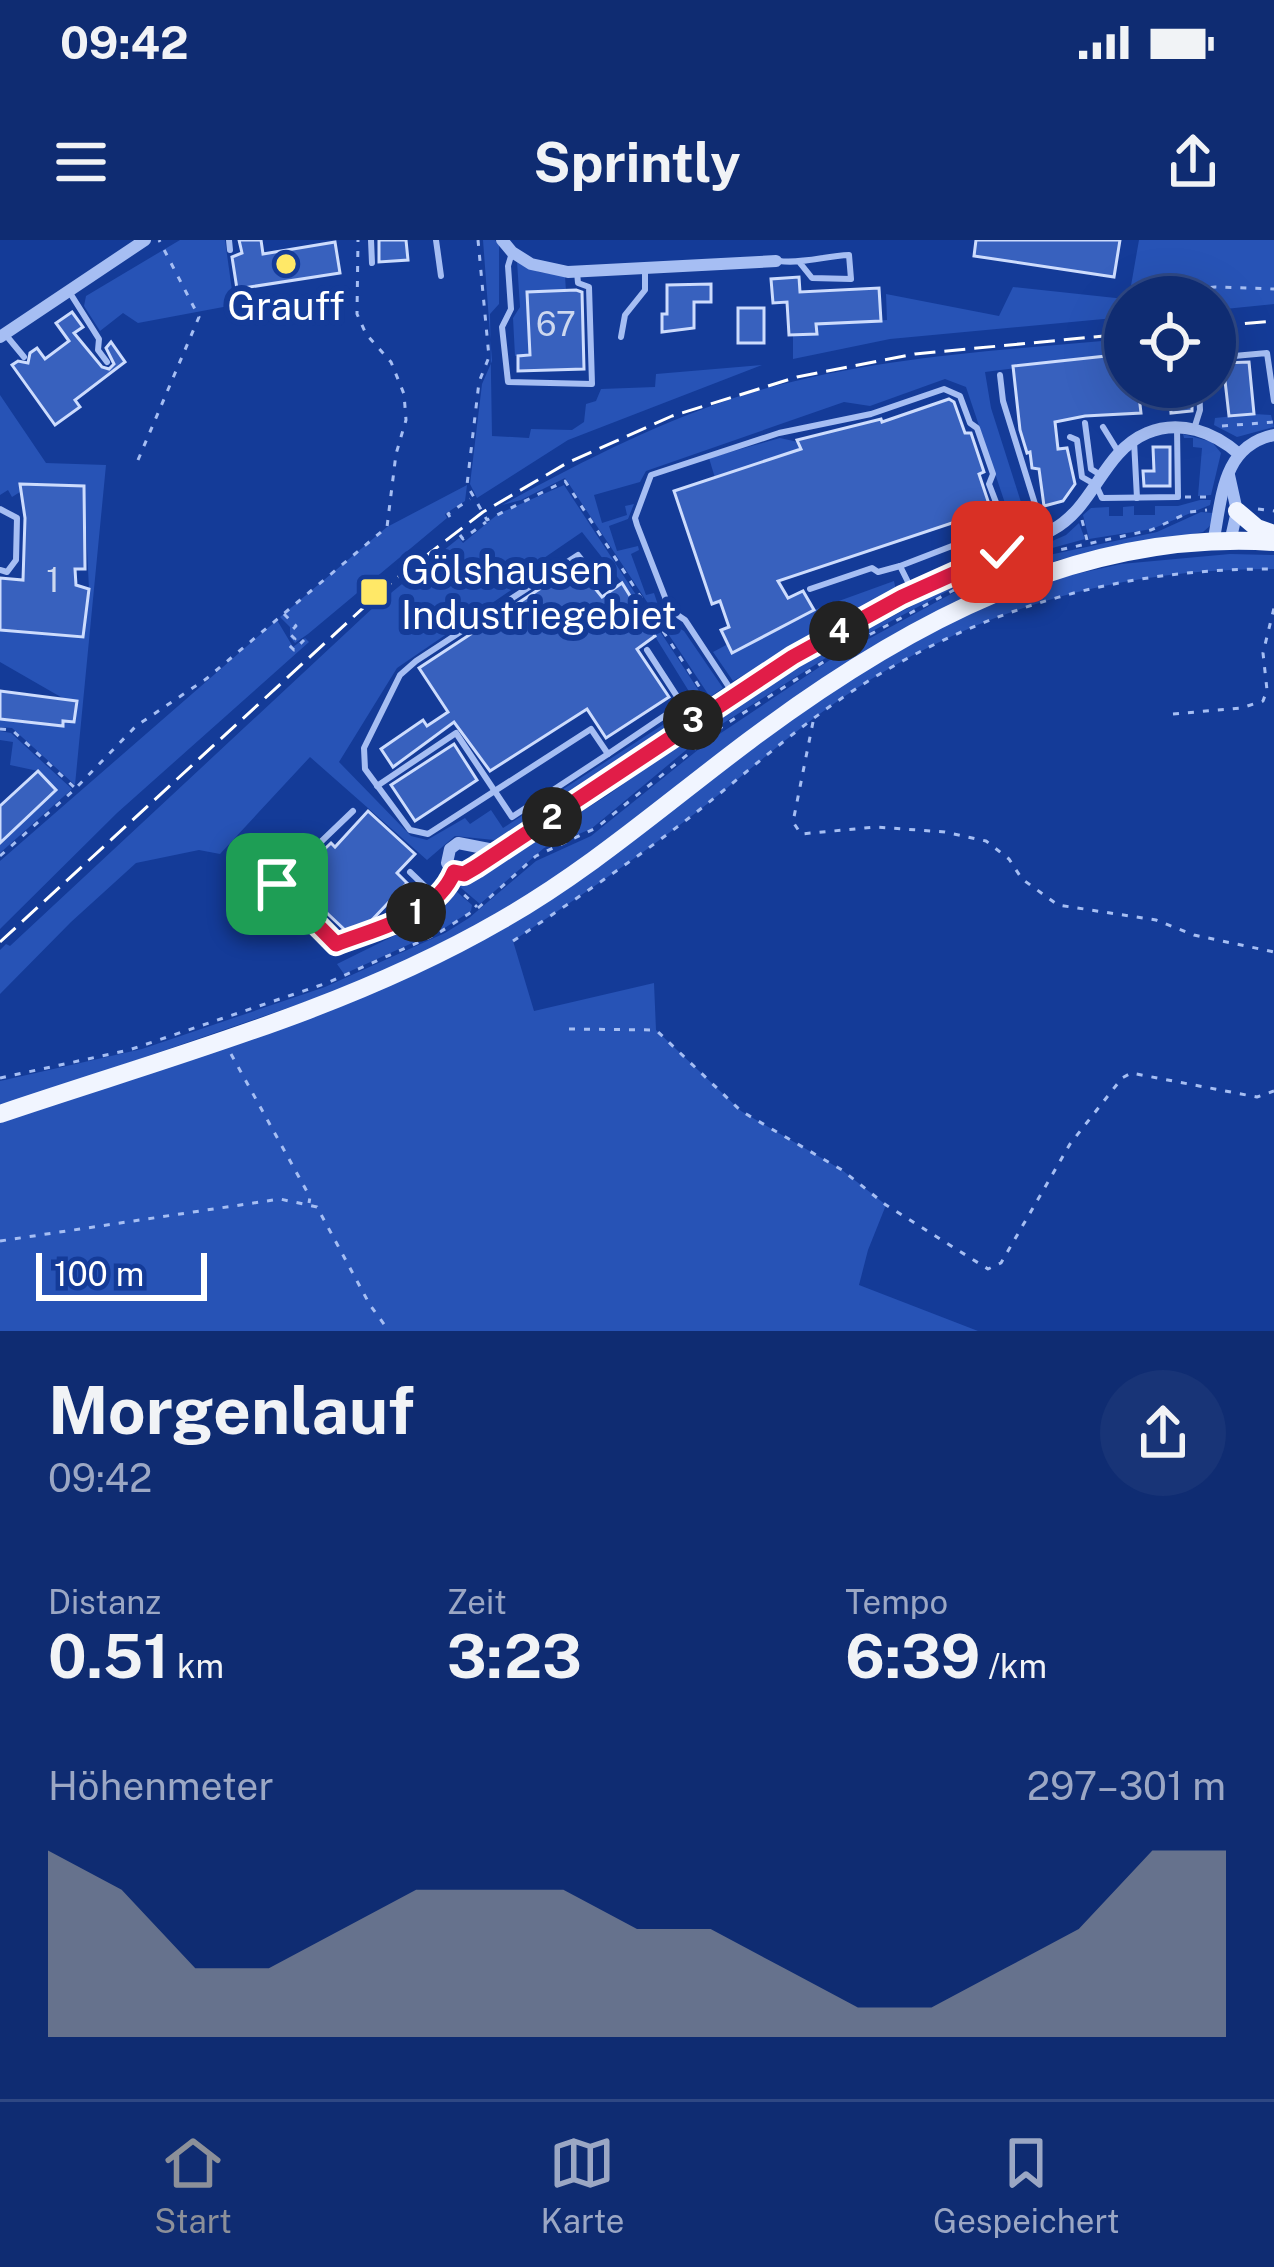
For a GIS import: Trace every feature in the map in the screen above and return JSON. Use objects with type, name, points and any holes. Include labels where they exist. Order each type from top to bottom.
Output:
[{"type":"main road","points":[[1227,510],[1274,538]]},
{"type":"main road","points":[[0,1114],[268,1023],[438,955],[541,896],[811,696],[933,620],[1057,568],[1126,553],[1274,538]]},
{"type":"street","points":[[3,335],[145,240]]},
{"type":"street","points":[[502,240],[512,252],[547,269],[577,272],[776,261]]},
{"type":"street","points":[[499,851],[454,845],[447,863],[457,873],[499,851],[733,693],[913,592],[1044,533],[1093,490],[1119,453],[1134,441],[1160,429],[1194,429],[1239,454]]},
{"type":"street","points":[[1222,542],[1229,473],[1239,454],[1274,435]]},
{"type":"lane","points":[[370,240],[372,263]]},
{"type":"lane","points":[[436,240],[441,276]]},
{"type":"lane","points":[[512,252],[508,266],[511,309],[502,327],[508,382],[592,384],[589,287],[578,284],[577,272]]},
{"type":"lane","points":[[776,261],[800,263],[813,257],[849,255],[851,279],[812,278],[800,263]]},
{"type":"lane","points":[[621,337],[625,315],[645,290],[645,269]]},
{"type":"lane","points":[[68,291],[99,339],[98,350],[107,362]]},
{"type":"lane","points":[[3,335],[23,358]]},
{"type":"lane","points":[[1236,356],[1267,353],[1274,401]]},
{"type":"lane","points":[[1000,375],[1003,401],[1044,533]]},
{"type":"lane","points":[[733,693],[685,620],[670,610],[637,525],[635,518],[651,475],[779,433],[871,414],[944,389],[960,396],[993,474],[989,484],[1002,518],[991,531],[900,566],[878,572],[872,568],[810,589]]},
{"type":"lane","points":[[1194,429],[1200,408]]},
{"type":"lane","points":[[1085,423],[1093,490]]},
{"type":"lane","points":[[1102,427],[1119,453]]},
{"type":"lane","points":[[1070,437],[1077,440],[1082,477],[1093,490],[1137,497],[1178,496],[1178,428]]},
{"type":"lane","points":[[1134,441],[1137,497]]},
{"type":"lane","points":[[0,509],[16,518],[16,560],[7,572],[0,570]]},
{"type":"lane","points":[[594,574],[578,555],[406,667],[364,748],[365,769],[410,830],[419,834],[437,830],[591,729],[608,754]]},
{"type":"lane","points":[[900,566],[913,592]]},
{"type":"lane","points":[[647,650],[692,721]]},
{"type":"lane","points":[[377,786],[456,733],[512,817],[682,704]]},
{"type":"lane","points":[[353,811],[277,884],[336,944],[422,909],[457,873]]},
{"type":"lane","points":[[410,872],[437,898]]},
{"type":"path","points":[[138,460],[199,317],[159,240]]},
{"type":"path","points":[[0,856],[136,726],[206,679],[387,527],[405,407],[391,362],[366,334],[357,314],[358,240]]},
{"type":"path","points":[[467,484],[479,382],[489,357],[478,240]]},
{"type":"path","points":[[1236,288],[1274,289]]},
{"type":"path","points":[[1210,434],[1217,426],[1274,422]]},
{"type":"path","points":[[1088,542],[1093,490]]},
{"type":"path","points":[[1178,496],[1212,497],[1227,510]]},
{"type":"path","points":[[450,517],[472,498]]},
{"type":"path","points":[[0,1078],[129,1050],[327,983],[437,934],[478,908],[536,856],[596,828],[723,726],[850,645],[954,590],[1088,542],[1151,530],[1190,512],[1274,511]]},
{"type":"path","points":[[460,535],[463,539],[487,520]]},
{"type":"path","points":[[513,941],[683,822],[848,693],[920,650],[1048,597],[1205,569],[1274,569]]},
{"type":"path","points":[[1173,714],[1241,708],[1262,700],[1267,690],[1263,653],[1274,608]]},
{"type":"path","points":[[282,613],[296,626],[289,633],[295,639],[289,645],[294,650],[304,640]]},
{"type":"path","points":[[814,720],[794,822],[801,834],[876,826],[945,832],[986,842],[1010,859],[1022,879],[1058,905],[1156,920],[1194,935],[1274,952]]},
{"type":"path","points":[[0,729],[12,730],[75,789]]},
{"type":"path","points":[[457,873],[457,887],[478,908]]},
{"type":"path","points":[[569,1029],[656,1030],[741,1112],[842,1170],[886,1205],[988,1269],[1001,1263],[1070,1144],[1122,1078],[1131,1073],[1257,1097],[1274,1091]]},
{"type":"path","points":[[231,1054],[310,1196],[309,1205]]},
{"type":"path","points":[[0,1241],[280,1199],[309,1205],[317,1207],[389,1331]]},
{"type":"shaded area","points":[[180,240],[225,240],[234,305],[138,323],[123,313],[100,331],[84,306],[86,296]]},
{"type":"shaded area","points":[[483,240],[499,245],[499,304],[490,314],[490,340]]},
{"type":"shaded area","points":[[1139,240],[1274,240],[1274,304],[1236,308],[1236,276],[1133,276]]},
{"type":"shaded area","points":[[517,261],[539,272],[565,276],[566,291],[527,292],[530,355],[515,356],[513,318],[520,307]]},
{"type":"shaded area","points":[[1013,287],[1104,297],[1104,319],[890,339],[793,359],[793,335],[816,334],[816,324],[887,320],[886,294],[999,316]]},
{"type":"shaded area","points":[[1104,341],[1104,357],[985,372],[991,408],[1027,521],[1034,520],[1037,529],[984,551],[1011,521],[966,387],[945,379],[870,406],[844,402],[646,471],[640,482],[594,495],[602,523],[627,515],[625,506],[634,504],[628,519],[609,526],[617,551],[638,546],[631,554],[646,595],[654,593],[663,620],[684,631],[723,688],[710,697],[565,478],[502,505],[656,428],[753,392],[845,370]]},
{"type":"shaded area","points":[[491,364],[492,436],[529,438],[531,429],[572,430],[584,422],[586,404],[596,401],[601,389],[655,387],[656,374],[762,365],[568,440],[477,498],[470,484],[482,384]]},
{"type":"shaded area","points":[[0,395],[46,463],[106,465],[75,785],[12,728],[0,727],[0,719],[62,726],[63,721],[74,721],[77,702],[0,662],[0,630],[83,637],[89,589],[84,487],[21,485],[12,497],[8,490],[0,495]]},
{"type":"shaded area","points":[[1271,415],[1274,427],[1237,437],[1214,425],[1215,418]]},
{"type":"shaded area","points":[[1183,434],[1212,442],[1221,453],[1211,495],[1198,496],[1202,448],[1193,447],[1193,438]]},
{"type":"shaded area","points":[[780,438],[798,442],[800,449],[715,478],[709,458]]},
{"type":"shaded area","points":[[467,485],[465,501],[445,514],[447,518],[295,643],[290,627],[280,617],[387,527]]},
{"type":"shaded area","points":[[564,485],[705,700],[698,706],[622,583],[582,532],[544,558],[536,573],[397,668],[339,762],[411,836],[427,840],[465,818],[470,824],[491,810],[503,828],[678,715],[681,718],[508,838],[455,836],[427,860],[310,757],[220,854],[199,850],[136,863],[0,994],[0,950],[10,946],[376,605],[459,538],[463,543],[498,514]]},
{"type":"shaded area","points":[[1211,500],[1210,505],[1152,529],[1089,539],[1083,515],[1091,508],[1109,507],[1109,516],[1123,516],[1123,507],[1134,506],[1134,515],[1155,515],[1155,506]]},
{"type":"shaded area","points":[[1201,512],[1213,513],[1211,525],[1203,532],[1058,560],[912,624],[772,714],[557,877],[443,945],[331,993],[0,1107],[0,1081],[142,1049],[325,987],[445,933],[536,861],[591,836],[709,741],[830,660],[951,594],[1049,555],[1157,532]]},
{"type":"shaded area","points":[[1079,523],[1085,539],[1045,550],[948,591],[846,645],[703,736],[591,829],[544,848],[480,904],[460,887],[608,795],[761,685],[956,583],[1066,535]]},
{"type":"shaded area","points":[[1274,555],[1274,569],[1162,576],[1107,585],[1001,616],[900,663],[830,707],[664,837],[513,941],[534,1011],[654,983],[656,1030],[741,1111],[842,1170],[886,1205],[859,1285],[978,1331],[0,1331],[0,1121],[430,966],[790,719],[933,627],[1049,580],[1121,564]]},
{"type":"shaded area","points":[[894,581],[896,591],[733,681],[713,652],[728,644],[733,653],[814,610]]},
{"type":"shaded area","points":[[277,620],[293,647],[305,638],[309,642],[117,813],[0,929],[0,861]]},
{"type":"shaded area","points":[[0,731],[11,733],[72,789],[0,853],[0,843],[56,790],[38,771],[10,765],[13,742],[0,740]]},
{"type":"shaded area","points":[[456,891],[472,905],[471,911],[443,929],[344,974],[337,964],[434,916],[432,911]]},
{"type":"building","name":"Grauff","points":[[239,240],[261,240],[263,254],[335,242],[340,273],[237,289],[232,257],[242,253]]},
{"type":"building","points":[[379,240],[406,240],[408,260],[379,262]]},
{"type":"building","points":[[976,240],[1120,240],[1114,276],[974,256]]},
{"type":"building","points":[[799,277],[800,292],[879,288],[881,321],[816,324],[817,334],[789,335],[787,302],[773,303],[771,279]]},
{"type":"building","points":[[711,284],[711,302],[694,302],[694,328],[662,332],[667,285]]},
{"type":"building","points":[[527,292],[582,292],[584,369],[518,371],[518,356],[530,355]]},
{"type":"building","points":[[738,308],[764,308],[764,343],[738,343]]},
{"type":"building","points":[[72,312],[83,327],[74,333],[102,367],[109,369],[114,364],[106,348],[111,342],[125,362],[75,400],[80,407],[55,425],[12,365],[28,363],[37,348],[45,359],[69,341],[56,323]]},
{"type":"building","points":[[1104,356],[1104,408],[1140,408],[1141,413],[1055,422],[1058,449],[1067,448],[1075,484],[1063,501],[1044,506],[1039,469],[1032,468],[1020,430],[1013,366]]},
{"type":"building","points":[[1236,362],[1249,362],[1254,414],[1229,416],[1228,408],[1236,408]]},
{"type":"building","points":[[949,399],[965,433],[971,433],[991,510],[778,581],[788,598],[803,591],[814,610],[732,653],[721,630],[729,627],[720,601],[712,604],[674,491],[801,449],[797,440],[882,422]]},
{"type":"building","points":[[1153,447],[1170,447],[1170,486],[1144,486],[1143,471],[1154,471]]},
{"type":"building","points":[[20,484],[84,486],[85,569],[75,569],[76,585],[89,589],[83,637],[0,630],[0,578],[23,580],[25,518]]},
{"type":"building","points":[[576,565],[602,597],[622,583],[655,636],[637,649],[669,697],[606,738],[587,709],[490,771],[454,722],[393,767],[381,749],[423,720],[427,726],[448,712],[419,668]]},
{"type":"building","points":[[0,691],[77,701],[74,722],[63,721],[63,726],[0,719]]},
{"type":"building","points":[[454,744],[477,780],[415,821],[391,785]]},
{"type":"building","points":[[38,771],[56,790],[0,843],[0,806]]},
{"type":"building","points":[[368,811],[415,854],[397,873],[407,883],[370,922],[346,931],[292,880],[331,843],[335,847]]},
{"type":"railway","points":[[1236,324],[1274,321]]},
{"type":"railway","points":[[0,942],[388,585],[483,512],[567,463],[672,416],[797,377],[915,354],[1104,336]]},
{"type":"place","name":"Grauff","points":[[286,264]]},
{"type":"place","name":"Gölshausen Industriegebiet","points":[[374,592]]},
{"type":"route","points":[[277,884],[336,944],[422,909],[450,883],[454,872],[464,874],[476,867],[733,693],[902,597],[1002,552]]}]
